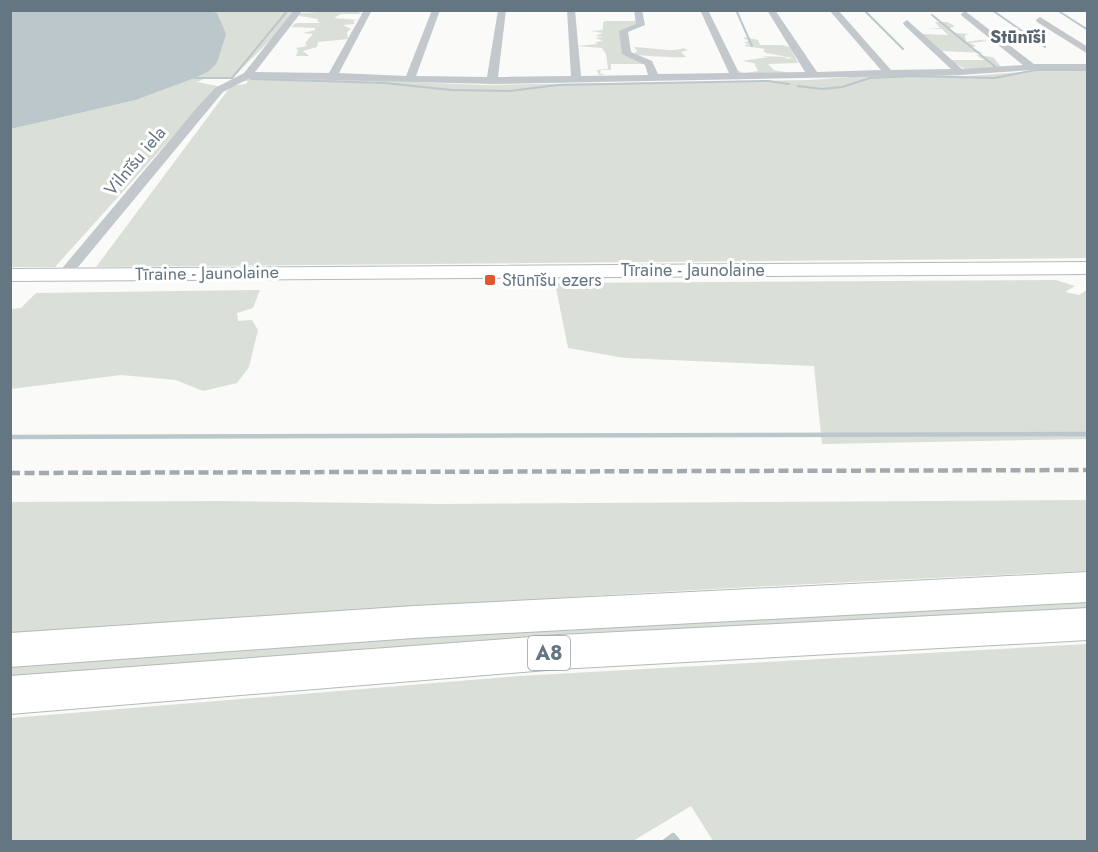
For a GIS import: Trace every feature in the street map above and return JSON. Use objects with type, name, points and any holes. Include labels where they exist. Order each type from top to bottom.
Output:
[{"type":"highway","name":"A8","points":[[10,650],[208,634],[549,613],[1088,587]]},
{"type":"highway","name":"A8","points":[[10,695],[547,653],[1088,624]]},
{"type":"main road","name":"Tīraine - Jaunolaine","points":[[10,275],[1088,268]]},
{"type":"street","points":[[245,77],[299,10]]},
{"type":"street","points":[[332,76],[368,10]]},
{"type":"street","points":[[410,79],[436,10]]},
{"type":"street","points":[[492,81],[502,10]]},
{"type":"street","points":[[570,10],[576,80]]},
{"type":"street","points":[[638,10],[641,25],[623,31],[627,54],[649,63],[654,77]]},
{"type":"street","points":[[704,10],[736,77]]},
{"type":"street","points":[[771,10],[809,71],[815,75]]},
{"type":"street","points":[[833,10],[887,71]]},
{"type":"street","points":[[965,14],[1032,67]]},
{"type":"street","points":[[1040,20],[1088,51]]},
{"type":"street","points":[[907,23],[960,72]]},
{"type":"street","points":[[245,77],[332,76],[492,81],[736,77],[887,71],[960,72],[1032,67],[1088,67]]},
{"type":"street","name":"Vilnīšu iela","points":[[64,275],[219,90],[245,77]]},
{"type":"shaded area","points":[[11,10],[212,11],[217,13],[226,34],[217,63],[209,71],[195,78],[136,100],[11,129]]},
{"type":"shaded area","points":[[352,10],[363,14],[341,14],[334,18],[358,20],[353,21],[354,24],[343,25],[351,29],[347,32],[348,39],[318,42],[317,47],[303,51],[309,56],[296,56],[298,50],[296,48],[307,46],[305,43],[313,34],[303,33],[315,30],[315,28],[291,27],[296,23],[320,23],[318,19],[299,16],[301,13]]},
{"type":"shaded area","points":[[212,11],[300,11],[232,78],[208,77],[197,82],[218,86],[55,267],[11,267],[11,129],[136,100],[195,78],[217,63],[221,46],[217,13]]},
{"type":"shaded area","points":[[636,21],[637,25],[626,28],[623,48],[646,64],[611,64],[611,70],[601,70],[600,73],[604,75],[599,75],[597,70],[608,69],[606,54],[602,48],[577,46],[598,44],[595,42],[603,41],[595,38],[603,37],[595,36],[603,33],[591,31],[603,30],[603,22]]},
{"type":"shaded area","points":[[935,22],[947,22],[955,26],[948,29],[955,33],[969,34],[965,35],[966,42],[988,41],[970,43],[976,46],[970,48],[984,53],[941,51],[922,34],[948,35],[942,29],[925,29],[940,28]]},
{"type":"shaded area","points":[[745,37],[758,40],[760,45],[790,47],[798,63],[768,64],[774,70],[794,74],[740,75],[736,70],[744,73],[758,71],[754,63],[742,61],[769,57],[760,56],[793,58],[766,53],[763,51],[765,49],[744,46],[749,44],[744,43],[749,40],[744,39]]},
{"type":"shaded area","points":[[634,47],[688,50],[681,52],[686,57],[659,57],[634,54],[637,51]]},
{"type":"shaded area","points":[[976,55],[993,57],[1001,67],[965,69],[950,60],[984,60]]},
{"type":"shaded area","points":[[1063,69],[1087,70],[1087,258],[96,267],[231,86],[246,84],[248,81],[242,81],[248,75],[483,85],[810,80],[891,74],[968,76]]},
{"type":"shaded area","points":[[1056,280],[1075,286],[1065,292],[1079,295],[1087,290],[1087,439],[822,444],[814,366],[625,358],[568,348],[555,283]]},
{"type":"shaded area","points":[[260,290],[253,308],[237,313],[238,321],[252,320],[258,330],[249,367],[237,383],[203,391],[176,380],[121,375],[11,389],[11,309],[21,308],[36,293]]},
{"type":"shaded area","points":[[1087,500],[1087,571],[549,598],[11,634],[10,502],[219,501],[441,504]]},
{"type":"shaded area","points":[[1087,600],[1087,610],[11,680],[11,663],[312,640]]},
{"type":"shaded area","points":[[1087,644],[1087,841],[713,841],[691,806],[633,841],[11,841],[11,718],[519,676]]},
{"type":"waterway","points":[[195,78],[232,78],[288,10]]},
{"type":"waterway","points":[[864,10],[903,49]]},
{"type":"waterway","points":[[992,10],[1045,47]]},
{"type":"waterway","points":[[1057,10],[1088,30]]},
{"type":"waterway","points":[[737,12],[752,46]]},
{"type":"waterway","points":[[932,15],[998,69]]},
{"type":"waterway","points":[[798,86],[822,89],[842,87],[870,78],[912,76],[994,78],[1036,70],[1088,70]]},
{"type":"waterway","points":[[251,79],[385,83],[451,90],[510,91],[558,85],[768,81],[789,84]]},
{"type":"waterway","points":[[10,437],[1088,434]]},
{"type":"waterway","points":[[665,842],[673,836],[678,842]]},
{"type":"railway","points":[[10,473],[1088,470]]},
{"type":"place","name":"Stūnīšu ezers","points":[[490,280]]},
{"type":"district","name":"Stūnīši","points":[[1018,37]]}]
